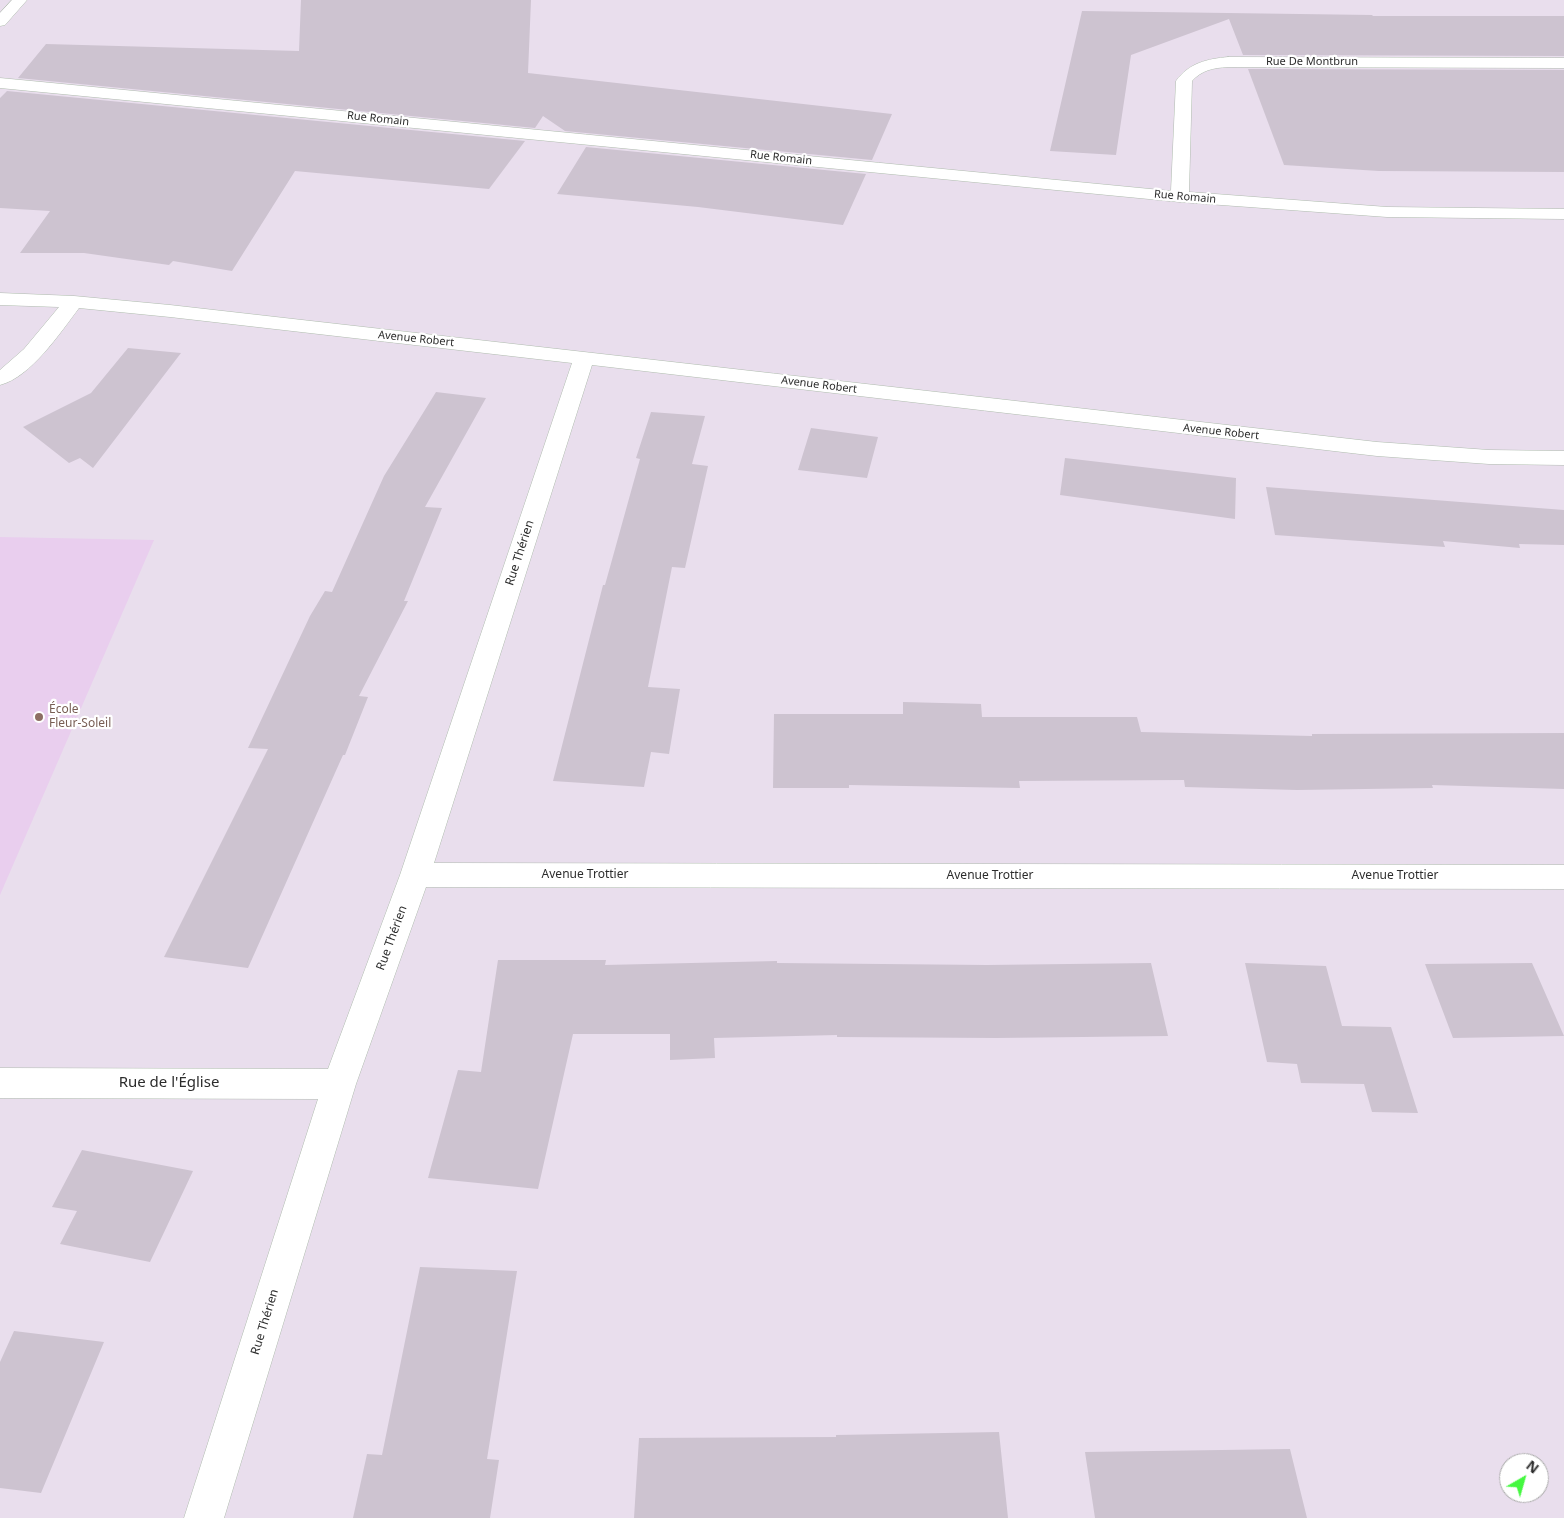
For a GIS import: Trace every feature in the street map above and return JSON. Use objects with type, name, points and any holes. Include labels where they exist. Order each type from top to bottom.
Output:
[{"type":"street","points":[[0,22],[20,0]]},
{"type":"street","name":"Rue De Montbrun","points":[[1180,197],[1184,81],[1188,74],[1197,68],[1211,63],[1564,62]]},
{"type":"street","name":"Rue Romain","points":[[0,83],[1180,197],[1386,212],[1564,214]]},
{"type":"street","name":"Avenue Robert","points":[[0,299],[74,302],[170,311],[1377,449],[1489,457],[1564,458]]},
{"type":"street","points":[[0,379],[13,372],[26,359],[74,302]]},
{"type":"street","name":"Rue Thérien","points":[[204,1518],[339,1084],[415,875],[584,358]]},
{"type":"street","name":"Avenue Trottier","points":[[415,875],[1564,877]]},
{"type":"street","name":"Rue de l'Église","points":[[0,1083],[339,1084]]},
{"type":"shaded area","name":"École Fleur-Soleil","points":[[0,537],[154,540],[0,895]]},
{"type":"building","points":[[301,0],[531,0],[528,73],[892,114],[872,160],[565,131],[543,116],[535,128],[18,78],[46,44],[299,51]]},
{"type":"building","points":[[1082,11],[1373,16],[1564,16],[1564,56],[1243,55],[1229,19],[1131,55],[1116,155],[1050,151]]},
{"type":"building","points":[[1248,69],[1564,70],[1564,172],[1379,171],[1284,165]]},
{"type":"building","points":[[7,91],[525,141],[489,189],[295,171],[232,271],[173,261],[169,265],[84,253],[20,253],[50,211],[0,208],[0,98]]},
{"type":"building","points":[[586,147],[866,174],[843,225],[698,207],[557,194]]},
{"type":"building","points":[[128,348],[181,353],[93,468],[80,458],[69,463],[23,427],[91,393]]},
{"type":"building","points":[[436,392],[486,398],[425,507],[442,508],[404,601],[408,601],[359,696],[368,697],[345,755],[343,755],[248,968],[164,957],[268,749],[248,748],[310,616],[325,591],[332,592],[384,476]]},
{"type":"building","points":[[651,412],[705,416],[692,464],[708,466],[685,568],[672,567],[648,687],[680,689],[669,754],[651,752],[644,787],[553,781],[603,585],[605,585],[640,459],[636,458]]},
{"type":"building","points":[[811,428],[878,437],[867,478],[798,470]]},
{"type":"building","points":[[1065,458],[1236,478],[1235,519],[1060,495]]},
{"type":"building","points":[[1266,487],[1564,510],[1564,545],[1519,544],[1520,548],[1443,541],[1445,547],[1275,535]]},
{"type":"building","points":[[903,702],[981,704],[982,717],[1137,717],[1141,732],[1312,736],[1312,734],[1564,733],[1564,789],[1432,785],[1433,788],[1297,790],[1185,787],[1184,780],[1019,781],[1020,788],[849,785],[849,788],[773,788],[774,714],[903,714]]},
{"type":"building","points":[[498,960],[606,960],[605,965],[777,961],[777,963],[987,965],[1151,963],[1168,1036],[996,1038],[837,1037],[837,1035],[714,1038],[715,1058],[670,1060],[670,1034],[573,1034],[538,1189],[428,1178],[458,1070],[481,1072]]},
{"type":"building","points":[[1245,963],[1326,966],[1342,1026],[1391,1027],[1418,1113],[1372,1112],[1364,1084],[1301,1083],[1297,1064],[1267,1062]]},
{"type":"building","points":[[1532,963],[1564,1036],[1453,1038],[1425,964]]},
{"type":"building","points":[[82,1150],[193,1171],[150,1262],[60,1244],[77,1211],[52,1207]]},
{"type":"building","points":[[420,1267],[517,1271],[487,1459],[499,1460],[490,1518],[353,1518],[367,1454],[382,1455]]},
{"type":"building","points":[[14,1331],[104,1342],[41,1493],[0,1488],[0,1362]]},
{"type":"building","points":[[999,1432],[1008,1518],[634,1518],[639,1438],[836,1437],[836,1435]]},
{"type":"building","points":[[1290,1449],[1307,1518],[1095,1518],[1085,1452]]},
{"type":"place","name":"École Fleur-Soleil","points":[[39,717]]}]
